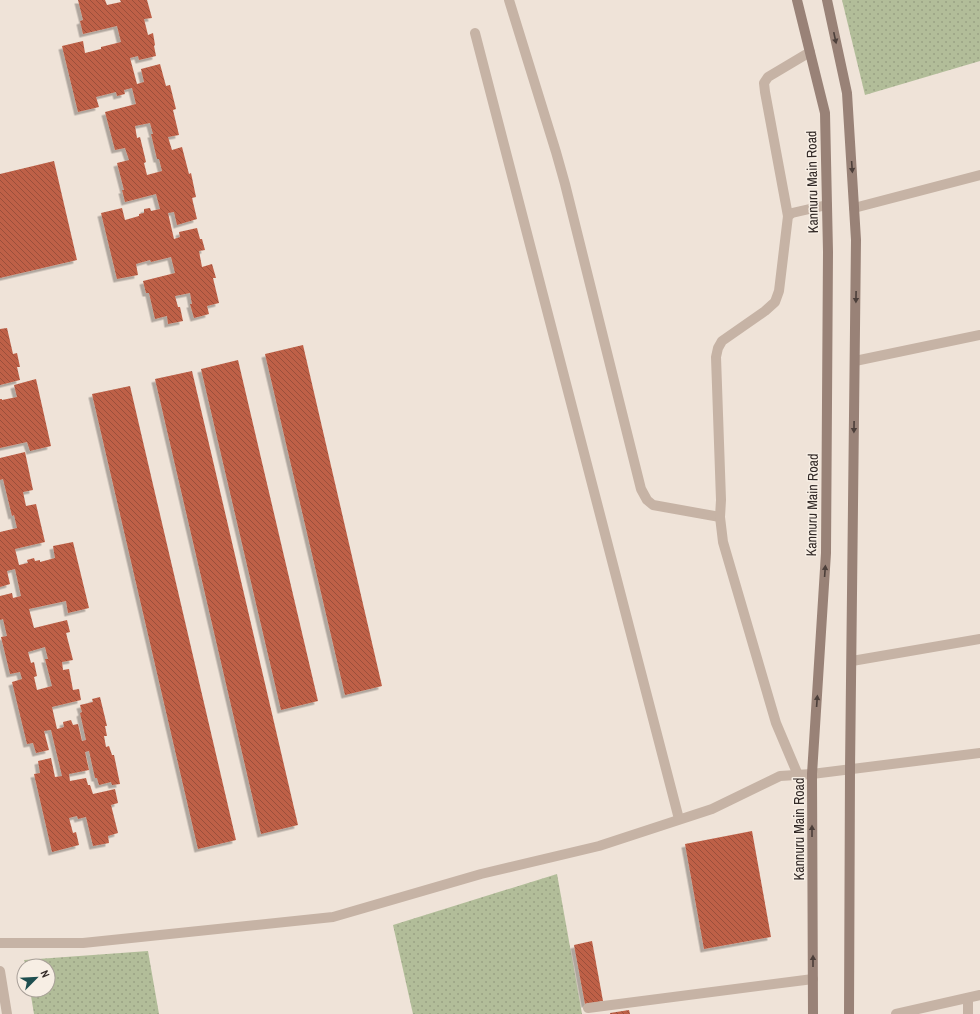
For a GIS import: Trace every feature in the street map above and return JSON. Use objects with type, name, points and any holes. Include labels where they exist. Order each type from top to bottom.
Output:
[{"type":"main road","name":"Kannuru Main Road","points":[[797,0],[825,113],[828,260],[826,553],[812,774],[813,1014]]},
{"type":"main road","points":[[827,0],[847,93],[856,240],[850,770],[849,1014]]},
{"type":"street","points":[[509,0],[565,184],[641,489],[647,500],[653,505],[720,517]]},
{"type":"street","points":[[475,33],[680,820]]},
{"type":"street","points":[[798,775],[776,723],[723,542],[720,517],[721,500],[716,356],[718,348],[722,342],[765,311],[775,302],[779,291],[788,216],[764,83],[768,77],[810,52]]},
{"type":"street","points":[[854,208],[980,175]]},
{"type":"street","points":[[788,216],[792,213],[827,205]]},
{"type":"street","points":[[855,361],[980,335]]},
{"type":"street","points":[[852,661],[980,639]]},
{"type":"street","points":[[0,944],[83,943],[333,918],[481,874],[599,846],[712,809],[780,776],[850,770],[980,753]]},
{"type":"street","points":[[0,972],[7,1014]]},
{"type":"street","points":[[588,1008],[813,979]]},
{"type":"street","points":[[896,1014],[980,996]]},
{"type":"street","points":[[968,998],[968,1014]]},
{"type":"green space","points":[[842,0],[980,0],[980,61],[865,95]]},
{"type":"green space","points":[[557,874],[582,1014],[413,1014],[393,925]]},
{"type":"green space","points":[[148,951],[159,1014],[34,1014],[31,998],[56,998],[56,958],[52,958]]},
{"type":"building","points":[[78,0],[105,0],[107,5],[121,2],[120,0],[147,0],[152,18],[144,19],[148,35],[153,33],[156,56],[139,60],[138,56],[130,58],[137,84],[144,82],[141,69],[160,64],[166,86],[170,85],[176,109],[173,110],[179,135],[168,137],[172,150],[182,147],[189,174],[191,173],[196,197],[192,198],[197,219],[177,225],[174,212],[168,213],[174,239],[180,237],[179,232],[197,228],[200,239],[202,239],[205,250],[199,251],[202,267],[212,264],[216,278],[213,278],[219,303],[207,306],[209,314],[194,318],[190,304],[192,304],[190,293],[175,296],[178,307],[180,307],[183,321],[168,324],[167,316],[155,319],[149,293],[146,293],[143,281],[175,273],[171,257],[136,264],[138,275],[117,279],[101,213],[122,208],[125,220],[139,216],[139,214],[144,213],[144,209],[150,208],[151,211],[160,209],[156,194],[125,202],[122,190],[124,190],[117,163],[129,160],[125,148],[115,150],[105,112],[136,104],[132,88],[124,90],[125,94],[117,96],[116,92],[96,97],[99,107],[78,112],[62,46],[83,41],[85,53],[121,42],[117,26],[83,34],[80,21],[83,20]],"holes":[[[150,123],[153,134],[151,134],[157,159],[159,159],[162,171],[147,175],[144,163],[146,162],[140,137],[137,138],[135,126]]]},
{"type":"building","points":[[54,161],[77,260],[0,278],[0,174]]},
{"type":"building","points":[[7,328],[13,354],[17,353],[20,367],[17,367],[20,380],[0,385],[0,329]]},
{"type":"building","points":[[303,345],[382,686],[345,695],[265,354]]},
{"type":"building","points":[[238,360],[318,701],[281,710],[201,369]]},
{"type":"building","points":[[192,371],[298,825],[261,834],[155,379]]},
{"type":"building","points":[[36,379],[51,446],[30,451],[27,442],[0,448],[0,399],[2,400],[17,397],[14,385]]},
{"type":"building","points":[[130,386],[236,840],[198,849],[92,394]]},
{"type":"building","points":[[25,452],[33,490],[23,492],[26,506],[36,504],[45,542],[15,549],[19,565],[28,563],[27,560],[34,558],[35,561],[40,560],[40,562],[55,558],[53,546],[73,542],[89,608],[68,613],[66,601],[29,609],[34,628],[67,620],[70,632],[66,633],[73,660],[62,662],[63,670],[69,669],[73,690],[79,689],[81,700],[52,707],[57,729],[64,727],[63,722],[71,720],[73,725],[78,724],[82,741],[86,740],[80,713],[82,712],[80,705],[93,702],[92,699],[100,697],[107,726],[105,726],[107,736],[104,736],[106,747],[109,746],[112,755],[114,755],[120,784],[112,785],[111,782],[99,785],[97,778],[95,778],[89,751],[85,752],[89,770],[69,774],[70,781],[86,778],[93,794],[115,789],[118,803],[111,805],[118,833],[108,836],[109,843],[93,846],[86,817],[78,819],[77,816],[69,818],[73,833],[76,832],[79,845],[52,852],[34,774],[40,773],[38,761],[51,758],[55,777],[62,776],[51,730],[44,731],[49,750],[36,753],[33,743],[27,744],[12,682],[22,679],[20,672],[10,674],[1,637],[7,636],[3,619],[0,620],[0,596],[12,593],[13,598],[21,596],[15,569],[7,571],[10,584],[0,587],[0,532],[17,528],[14,515],[12,516],[3,479],[0,480],[0,458]],"holes":[[[45,647],[48,659],[45,659],[52,686],[37,690],[34,677],[37,676],[34,662],[31,663],[28,652]]]},
{"type":"building","points":[[752,831],[771,937],[704,949],[685,844]]},
{"type":"building","points":[[592,941],[603,1001],[585,1004],[574,945]]},
{"type":"building","points":[[629,1010],[630,1014],[610,1014],[610,1013]]}]
